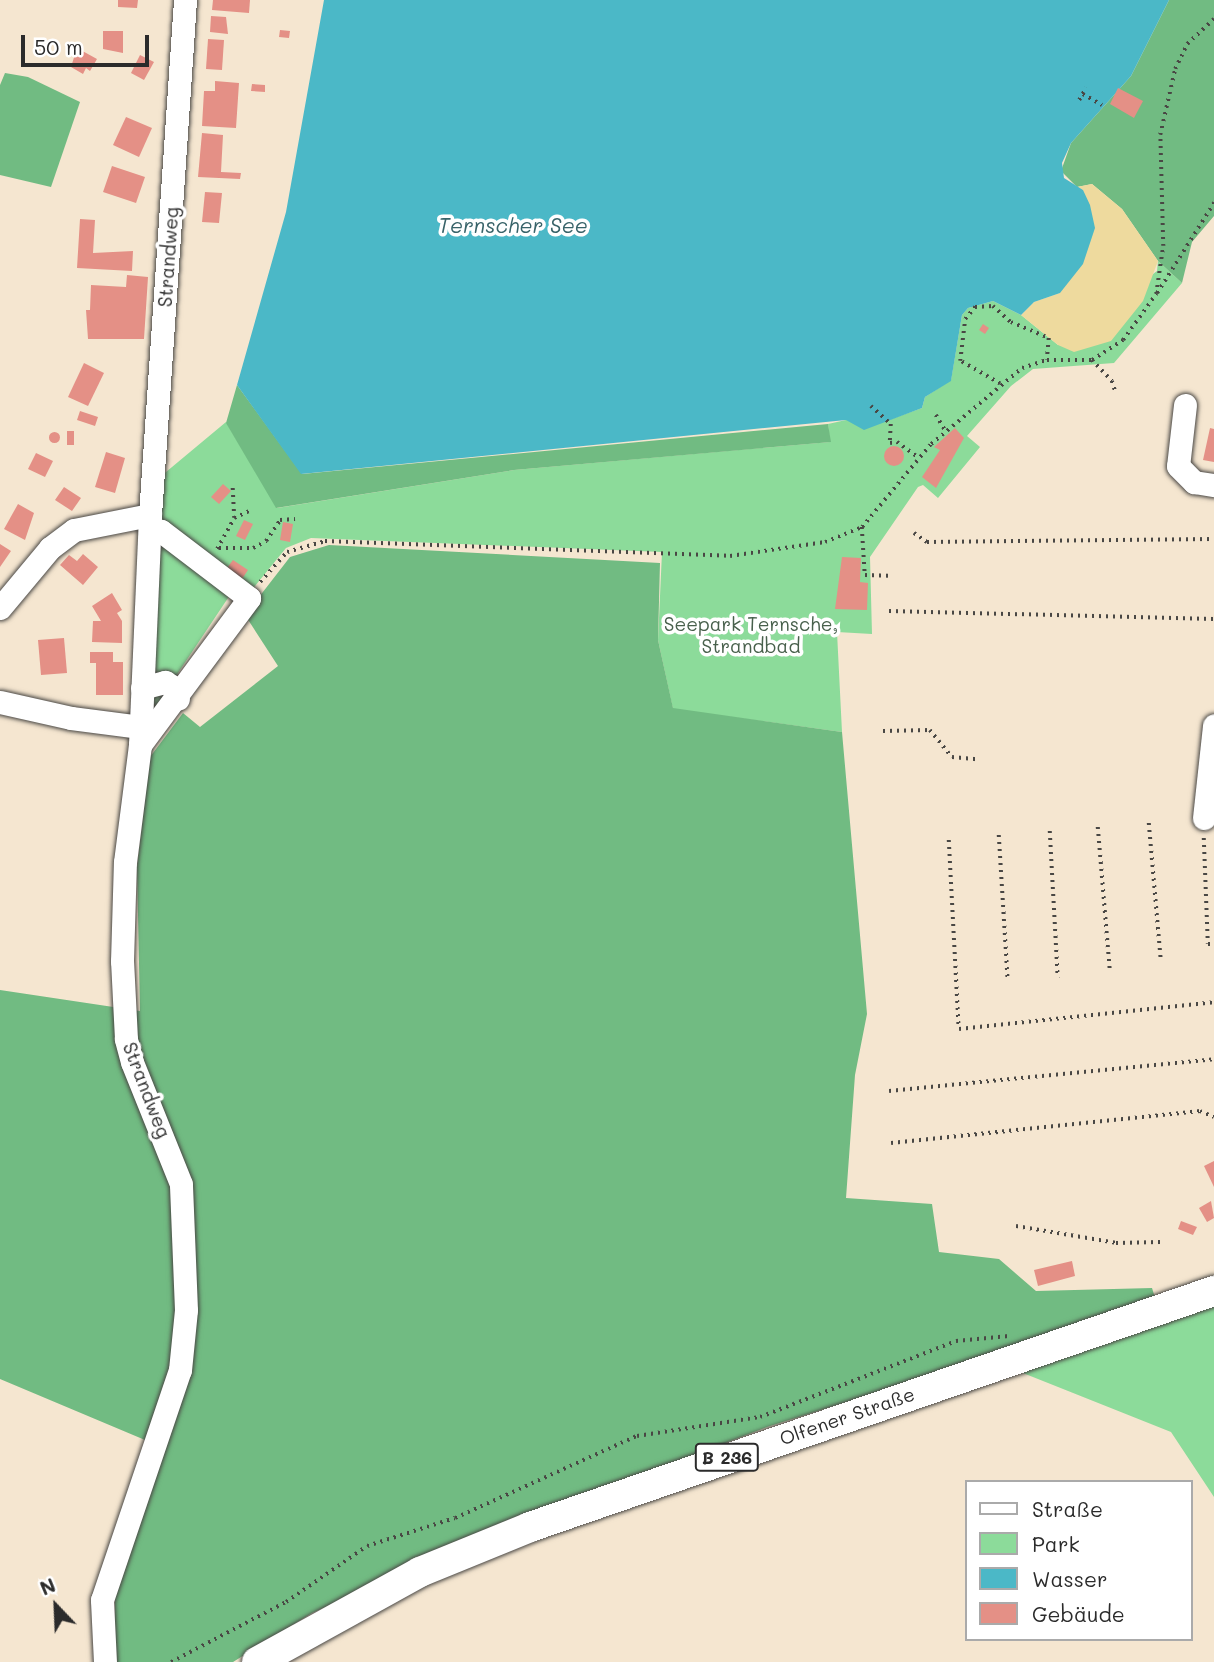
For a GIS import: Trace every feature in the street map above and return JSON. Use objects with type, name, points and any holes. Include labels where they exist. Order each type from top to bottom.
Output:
[{"type":"main road","name":"Olfener Straße","points":[[257,1662],[421,1572],[530,1527],[1214,1291]]},
{"type":"street","name":"Strandweg","points":[[103,1655],[102,1600],[180,1370],[186,1310],[181,1184],[132,1062],[122,997],[125,862],[141,736],[150,522],[185,0]]},
{"type":"street","points":[[1185,405],[1178,466],[1194,482],[1214,485]]},
{"type":"street","points":[[0,608],[50,548],[74,530],[150,522],[161,531],[212,556],[249,598],[178,699],[141,736],[0,702]]},
{"type":"street","points":[[142,688],[165,682],[175,688],[178,699]]},
{"type":"street","points":[[1204,818],[1214,726]]},
{"type":"path","points":[[1156,294],[1163,246],[1160,135],[1175,69],[1187,44],[1214,19]]},
{"type":"path","points":[[1079,100],[1086,88]]},
{"type":"path","points":[[1083,94],[1102,105]]},
{"type":"path","points":[[249,598],[287,552],[325,541],[730,556],[825,542],[862,527],[918,457],[945,430],[1022,368],[1047,360],[1092,360],[1124,340],[1214,203]]},
{"type":"path","points":[[1000,384],[960,360],[965,319],[975,307],[993,306],[1011,322],[1049,338],[1047,360]]},
{"type":"path","points":[[1092,360],[1112,381],[1116,393]]},
{"type":"path","points":[[871,406],[891,424],[890,443],[897,442],[918,457]]},
{"type":"path","points":[[936,415],[945,430]]},
{"type":"path","points":[[212,556],[234,518],[232,485]]},
{"type":"path","points":[[234,518],[251,510]]},
{"type":"path","points":[[212,556],[253,548],[266,541],[280,520],[295,519]]},
{"type":"path","points":[[862,527],[865,575],[889,576]]},
{"type":"path","points":[[914,533],[927,542],[1214,539]]},
{"type":"path","points":[[889,611],[1214,620]]},
{"type":"path","points":[[883,732],[930,730],[952,757],[977,759]]},
{"type":"path","points":[[1204,818],[1208,944],[1214,943]]},
{"type":"path","points":[[1149,823],[1161,959]]},
{"type":"path","points":[[1098,827],[1110,968]]},
{"type":"path","points":[[1050,831],[1058,978]]},
{"type":"path","points":[[999,835],[1008,981]]},
{"type":"path","points":[[949,839],[959,1029],[1214,1002]]},
{"type":"path","points":[[889,1091],[1214,1059]]},
{"type":"path","points":[[891,1143],[1200,1111],[1214,1117]]},
{"type":"path","points":[[1016,1226],[1116,1243],[1160,1242]]},
{"type":"path","points":[[171,1662],[286,1602],[367,1546],[455,1518],[638,1436],[760,1417],[956,1341],[1016,1335]]},
{"type":"green space","points":[[1169,0],[1214,0],[1214,216],[1192,242],[1182,283],[1158,261],[1122,209],[1092,184],[1077,187],[1061,171],[1071,143],[1131,76]]},
{"type":"green space","points":[[5,73],[28,77],[80,102],[51,187],[0,175],[0,85]]},
{"type":"green space","name":"Seepark Ternsche, Strandbad","points":[[1158,261],[1182,283],[1114,363],[1033,369],[1011,386],[967,436],[980,447],[938,498],[923,485],[918,487],[870,557],[872,634],[837,632],[842,732],[673,709],[658,640],[662,552],[311,538],[286,548],[242,602],[230,595],[168,688],[152,725],[160,477],[226,422],[277,508],[514,470],[830,442],[828,424],[846,420],[883,422],[922,408],[925,397],[951,380],[962,315],[968,308],[993,301],[1021,315],[1058,345],[1157,271]]},
{"type":"green space","points":[[237,385],[302,474],[828,424],[831,442],[514,470],[276,508],[226,423]]},
{"type":"green space","points":[[329,545],[660,563],[658,640],[673,708],[842,732],[867,1014],[855,1075],[846,1198],[932,1204],[939,1252],[999,1259],[1036,1291],[1152,1288],[1157,1304],[767,1427],[528,1518],[312,1613],[233,1662],[115,1662],[115,1593],[145,1440],[0,1379],[0,990],[140,1011],[137,867],[150,757],[183,713],[200,727],[278,666],[245,615],[290,557]]},
{"type":"green space","points":[[1214,1291],[1214,1497],[1171,1432],[1000,1364]]},
{"type":"sand","points":[[1092,184],[1122,209],[1158,261],[1143,301],[1111,341],[1074,352],[1058,345],[1021,315],[1034,302],[1060,293],[1083,190],[1077,187]]},
{"type":"water","name":"Ternscher See","points":[[324,0],[1169,0],[1131,76],[1071,143],[1062,163],[1064,178],[1083,190],[1090,205],[1095,228],[1083,264],[1060,293],[1034,302],[1021,315],[993,301],[968,308],[962,315],[951,381],[925,397],[922,408],[864,430],[846,420],[301,474],[237,385],[286,212]]},
{"type":"building","points":[[118,0],[138,0],[137,8],[118,7]]},
{"type":"building","points":[[213,0],[250,0],[249,13],[212,10]]},
{"type":"building","points":[[211,16],[226,17],[228,34],[210,32]]},
{"type":"building","points":[[280,30],[290,31],[289,38],[279,37]]},
{"type":"building","points":[[103,31],[123,31],[123,53],[103,49]]},
{"type":"building","points":[[208,39],[224,40],[222,70],[206,69]]},
{"type":"building","points":[[77,48],[97,59],[90,71],[86,68],[83,74],[71,67]]},
{"type":"building","points":[[140,55],[154,62],[144,80],[131,73]]},
{"type":"building","points":[[215,81],[239,83],[236,128],[202,126],[204,91],[215,91]]},
{"type":"building","points":[[252,84],[265,85],[265,92],[251,91]]},
{"type":"building","points":[[1118,88],[1143,101],[1134,118],[1110,104]]},
{"type":"building","points":[[126,117],[152,128],[139,157],[113,145]]},
{"type":"building","points":[[202,133],[223,135],[221,172],[241,173],[240,179],[198,177]]},
{"type":"building","points":[[112,166],[145,177],[136,203],[103,192]]},
{"type":"building","points":[[205,192],[222,193],[219,223],[202,222]]},
{"type":"building","points":[[80,219],[95,220],[93,253],[133,251],[132,271],[77,268]]},
{"type":"building","points":[[127,275],[148,277],[144,339],[88,339],[86,310],[90,310],[91,285],[126,287]]},
{"type":"building","points":[[983,324],[989,328],[985,334],[979,330]]},
{"type":"building","points":[[84,363],[104,373],[88,406],[68,397]]},
{"type":"building","points":[[80,411],[98,417],[95,426],[77,420]]},
{"type":"building","points":[[955,428],[964,438],[936,488],[922,477],[940,450],[934,447]]},
{"type":"building","points":[[1210,428],[1214,429],[1214,462],[1203,460]]},
{"type":"building","points":[[54,431],[60,437],[54,443],[48,437]]},
{"type":"building","points":[[67,431],[74,431],[74,445],[67,445]]},
{"type":"building","points":[[890,446],[898,446],[904,456],[898,466],[890,466],[884,460],[884,452]]},
{"type":"building","points":[[106,452],[125,458],[115,493],[95,487]]},
{"type":"building","points":[[36,453],[53,461],[45,477],[28,469]]},
{"type":"building","points":[[223,484],[231,491],[219,504],[211,497]]},
{"type":"building","points":[[64,487],[81,498],[72,511],[55,500]]},
{"type":"building","points":[[18,504],[34,513],[25,540],[4,529]]},
{"type":"building","points":[[244,520],[253,524],[245,540],[236,536]]},
{"type":"building","points":[[283,522],[293,524],[290,542],[280,540]]},
{"type":"building","points":[[0,544],[11,551],[0,567]]},
{"type":"building","points":[[83,554],[98,567],[83,585],[60,565],[69,555],[77,561]]},
{"type":"building","points":[[842,557],[861,558],[860,582],[868,583],[867,610],[835,609]]},
{"type":"building","points":[[233,560],[248,570],[242,579],[227,568]]},
{"type":"building","points":[[112,593],[122,610],[117,613],[122,621],[122,643],[92,642],[93,621],[101,621],[92,606]]},
{"type":"building","points":[[64,638],[67,673],[41,675],[38,640]]},
{"type":"building","points":[[90,652],[113,652],[113,662],[123,662],[123,695],[96,695],[96,663],[90,663]]},
{"type":"building","points":[[1214,1161],[1214,1187],[1204,1166]]},
{"type":"building","points":[[1211,1201],[1214,1218],[1207,1222],[1199,1208]]},
{"type":"building","points":[[1181,1221],[1197,1227],[1193,1235],[1178,1229]]},
{"type":"building","points":[[1072,1261],[1075,1276],[1038,1286],[1034,1270]]}]
